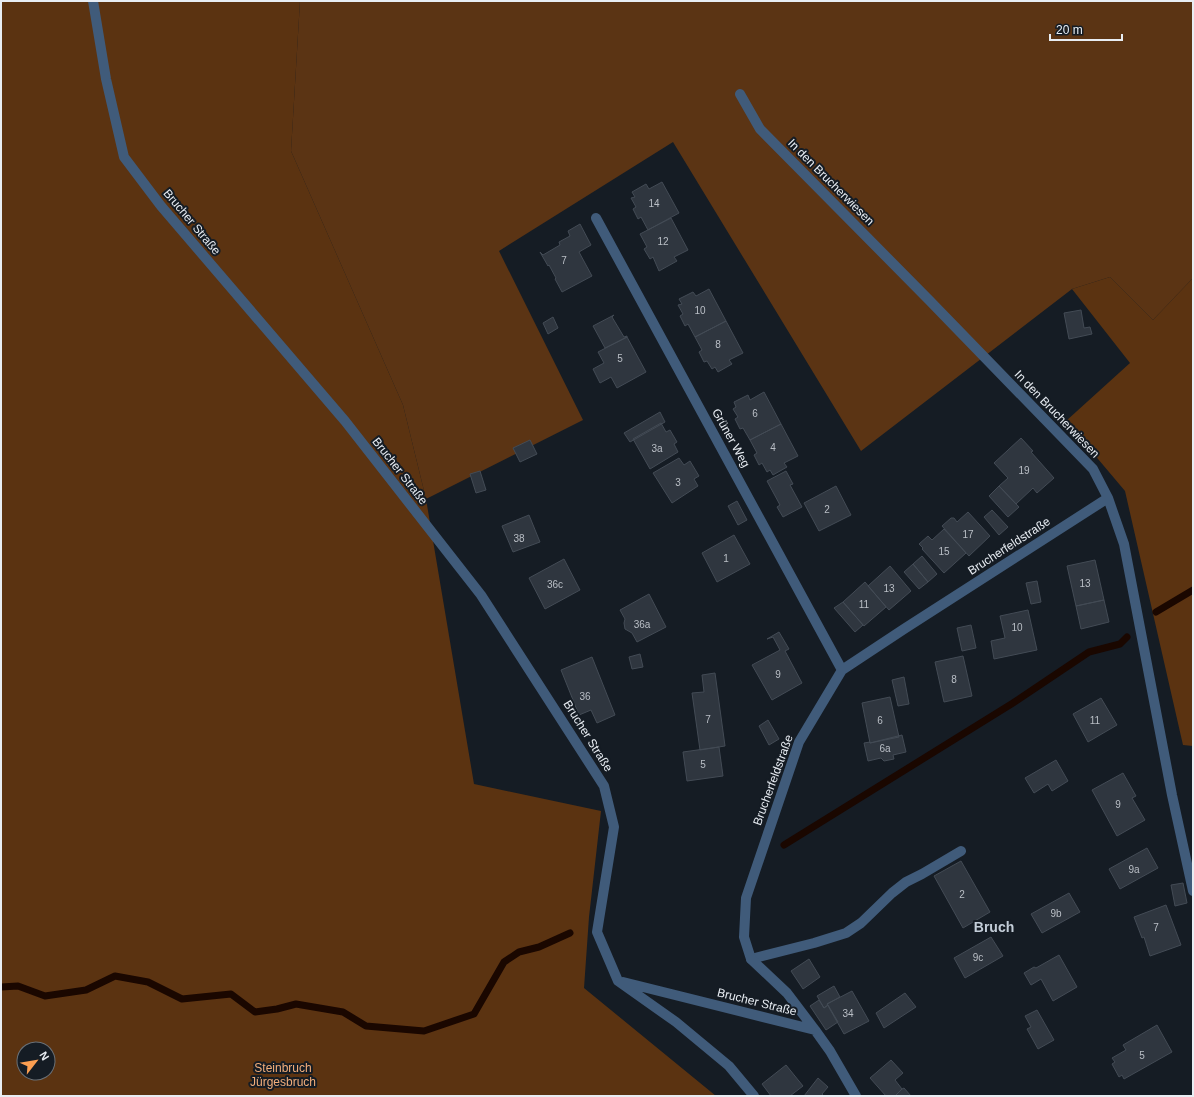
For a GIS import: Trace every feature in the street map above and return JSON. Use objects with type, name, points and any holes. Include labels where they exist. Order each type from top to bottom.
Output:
[{"type":"street","name":"Brucher Straße","points":[[93,1],[106,79],[124,157],[161,206],[345,420],[481,595],[604,786],[614,827],[597,932],[618,981],[814,1030]]},
{"type":"street","name":"In den Brucherwiesen","points":[[740,94],[760,129],[1093,469],[1108,498],[1124,544],[1172,795],[1193,891]]},
{"type":"street","name":"Grüner Weg","points":[[596,218],[842,670]]},
{"type":"street","name":"Brucherfeldstraße","points":[[814,1030],[787,993],[751,959],[744,938],[746,898],[799,742],[842,670],[1108,498]]},
{"type":"street","points":[[751,959],[768,956],[846,933],[861,923],[892,893],[906,882],[961,851]]},
{"type":"street","points":[[618,981],[676,1022],[729,1066],[754,1096]]},
{"type":"street","points":[[814,1030],[830,1051],[856,1096]]},
{"type":"shaded area","points":[[300,1],[1193,1],[1192,279],[1153,320],[1110,277],[1072,289],[861,451],[673,142],[499,251],[583,420],[426,499],[403,405],[291,151]]},
{"type":"green space","name":"Steinbruch Jürgesbruch","points":[[1,1],[300,1],[291,151],[403,405],[426,499],[474,784],[601,811],[589,917],[584,988],[716,1096],[1,1096]]},
{"type":"green space","points":[[1193,243],[1193,746],[1183,745],[1125,491],[1066,421],[1130,363],[1072,289],[1110,277],[1153,320],[1192,279]]},
{"type":"building","points":[[662,182],[679,213],[648,230],[641,217],[638,219],[633,209],[636,207],[631,198],[635,197],[632,192],[646,184],[649,189]]},
{"type":"building","points":[[671,218],[688,250],[674,257],[677,261],[659,271],[653,257],[650,259],[644,249],[647,247],[640,234]]},
{"type":"building","points":[[580,224],[591,245],[579,252],[592,276],[562,292],[549,265],[548,266],[540,252],[543,255],[560,245],[559,242],[570,236],[568,231]]},
{"type":"building","points":[[709,289],[726,321],[695,337],[688,324],[685,326],[680,316],[683,314],[678,305],[682,304],[679,299],[693,292],[696,296]]},
{"type":"building","points":[[1081,310],[1084,328],[1090,327],[1092,334],[1069,339],[1064,313]]},
{"type":"building","points":[[614,315],[612,317],[624,337],[627,337],[605,348],[593,326]]},
{"type":"building","points":[[553,317],[558,328],[548,334],[543,323]]},
{"type":"building","points":[[726,321],[743,353],[729,360],[732,364],[718,372],[715,367],[712,369],[707,361],[704,362],[699,352],[702,350],[695,337]]},
{"type":"building","points":[[627,337],[646,372],[617,388],[611,377],[600,383],[593,369],[604,363],[598,352]]},
{"type":"building","points":[[764,392],[781,424],[750,440],[743,428],[740,429],[735,419],[738,417],[733,409],[736,407],[734,402],[748,395],[750,400]]},
{"type":"building","points":[[660,412],[665,422],[630,442],[624,433]]},
{"type":"building","points":[[661,423],[666,432],[670,430],[677,442],[674,444],[678,452],[650,469],[633,439]]},
{"type":"building","points":[[781,424],[798,456],[784,463],[787,467],[773,475],[770,470],[767,472],[762,463],[759,465],[754,455],[757,453],[750,440]]},
{"type":"building","points":[[1021,438],[1054,478],[1037,493],[1033,488],[1016,504],[999,486],[1008,478],[994,463]]},
{"type":"building","points":[[530,440],[537,454],[520,462],[513,448]]},
{"type":"building","points":[[679,458],[684,465],[690,461],[699,476],[694,479],[698,486],[672,503],[653,473]]},
{"type":"building","points":[[480,471],[486,490],[476,493],[470,474]]},
{"type":"building","points":[[786,471],[793,484],[790,485],[802,507],[783,517],[777,507],[780,505],[767,481]]},
{"type":"building","points":[[836,486],[851,515],[819,531],[804,503]]},
{"type":"building","points":[[999,486],[1019,507],[1008,517],[989,496]]},
{"type":"building","points":[[737,501],[747,520],[738,525],[728,506]]},
{"type":"building","points":[[992,510],[1008,527],[999,535],[984,517]]},
{"type":"building","points":[[968,512],[990,536],[969,556],[942,526],[951,518],[954,518],[957,522]]},
{"type":"building","points":[[529,515],[540,542],[513,552],[502,526]]},
{"type":"building","points":[[944,529],[966,553],[944,573],[919,544],[928,536],[932,540]]},
{"type":"building","points":[[734,535],[750,564],[717,582],[702,553]]},
{"type":"building","points":[[922,556],[937,574],[928,582],[913,564]]},
{"type":"building","points":[[564,559],[580,590],[545,609],[529,578]]},
{"type":"building","points":[[1095,560],[1104,600],[1076,606],[1067,566]]},
{"type":"building","points":[[913,564],[928,582],[919,589],[904,572]]},
{"type":"building","points":[[890,566],[911,591],[889,610],[868,586]]},
{"type":"building","points":[[1037,581],[1041,602],[1031,604],[1026,583]]},
{"type":"building","points":[[865,582],[886,607],[864,626],[843,602]]},
{"type":"building","points":[[649,594],[666,627],[637,642],[632,633],[625,629],[625,619],[620,610]]},
{"type":"building","points":[[1104,600],[1109,622],[1081,629],[1076,606]]},
{"type":"building","points":[[843,602],[863,625],[855,632],[834,608]]},
{"type":"building","points":[[1028,610],[1037,650],[994,659],[991,641],[1005,638],[1000,616]]},
{"type":"building","points":[[971,625],[976,648],[962,651],[957,628]]},
{"type":"building","points":[[779,632],[789,649],[785,651],[802,683],[772,700],[752,665],[780,650],[773,637],[767,639]]},
{"type":"building","points":[[640,654],[643,667],[632,669],[629,657]]},
{"type":"building","points":[[963,656],[972,696],[944,702],[935,662]]},
{"type":"building","points":[[592,657],[615,715],[597,723],[591,710],[579,715],[561,670]]},
{"type":"building","points":[[715,673],[725,746],[700,750],[692,693],[704,692],[702,675]]},
{"type":"building","points":[[904,677],[909,704],[898,706],[892,680]]},
{"type":"building","points":[[890,697],[899,737],[870,743],[862,703]]},
{"type":"building","points":[[1101,698],[1117,725],[1088,742],[1073,714]]},
{"type":"building","points":[[768,720],[779,739],[769,745],[759,726]]},
{"type":"building","points":[[902,735],[906,752],[893,755],[894,759],[884,761],[881,758],[868,761],[864,743],[870,743]]},
{"type":"building","points":[[719,747],[723,776],[687,781],[683,752]]},
{"type":"building","points":[[1056,760],[1068,781],[1052,791],[1048,784],[1034,793],[1025,778]]},
{"type":"building","points":[[1123,773],[1136,796],[1132,798],[1145,820],[1117,836],[1092,790]]},
{"type":"building","points":[[1147,848],[1158,868],[1120,889],[1109,869]]},
{"type":"building","points":[[961,861],[990,912],[963,928],[934,876]]},
{"type":"building","points":[[1183,883],[1187,903],[1175,906],[1171,885]]},
{"type":"building","points":[[1069,893],[1080,912],[1042,933],[1031,914]]},
{"type":"building","points":[[1166,905],[1181,945],[1150,956],[1144,937],[1142,938],[1134,917]]},
{"type":"building","points":[[991,937],[1003,956],[965,978],[954,958]]},
{"type":"building","points":[[1059,955],[1077,987],[1053,1001],[1041,979],[1031,985],[1024,973]]},
{"type":"building","points":[[809,959],[820,977],[803,989],[791,971]]},
{"type":"building","points":[[834,986],[840,997],[827,1004],[828,1005],[824,1008],[817,996]]},
{"type":"building","points":[[852,991],[869,1021],[844,1034],[827,1004]]},
{"type":"building","points":[[905,993],[916,1007],[884,1028],[876,1013]]},
{"type":"building","points":[[819,1000],[824,1008],[828,1005],[838,1022],[826,1030],[810,1006]]},
{"type":"building","points":[[1037,1010],[1054,1040],[1038,1049],[1027,1029],[1031,1027],[1025,1016]]},
{"type":"building","points":[[1157,1025],[1172,1052],[1124,1079],[1122,1075],[1119,1077],[1112,1064],[1115,1062],[1112,1058],[1126,1050],[1123,1045]]},
{"type":"building","points":[[891,1060],[903,1073],[895,1080],[902,1089],[895,1096],[886,1096],[870,1078]]},
{"type":"building","points":[[786,1065],[803,1086],[790,1096],[771,1096],[762,1084]]},
{"type":"building","points":[[818,1078],[828,1087],[822,1094],[824,1096],[804,1096]]},
{"type":"building","points":[[904,1088],[911,1096],[895,1096],[902,1089]]},
{"type":"waterway","points":[[1156,612],[1193,590]]},
{"type":"waterway","points":[[784,845],[1013,703],[1089,652],[1120,644],[1127,637]]},
{"type":"waterway","points":[[1,987],[18,986],[45,996],[86,990],[115,976],[148,982],[182,999],[231,994],[255,1012],[277,1009],[296,1004],[343,1012],[366,1026],[424,1031],[474,1014],[504,962],[519,952],[539,947],[570,933]]},
{"type":"district","name":"Bruch","points":[[994,927]]}]
